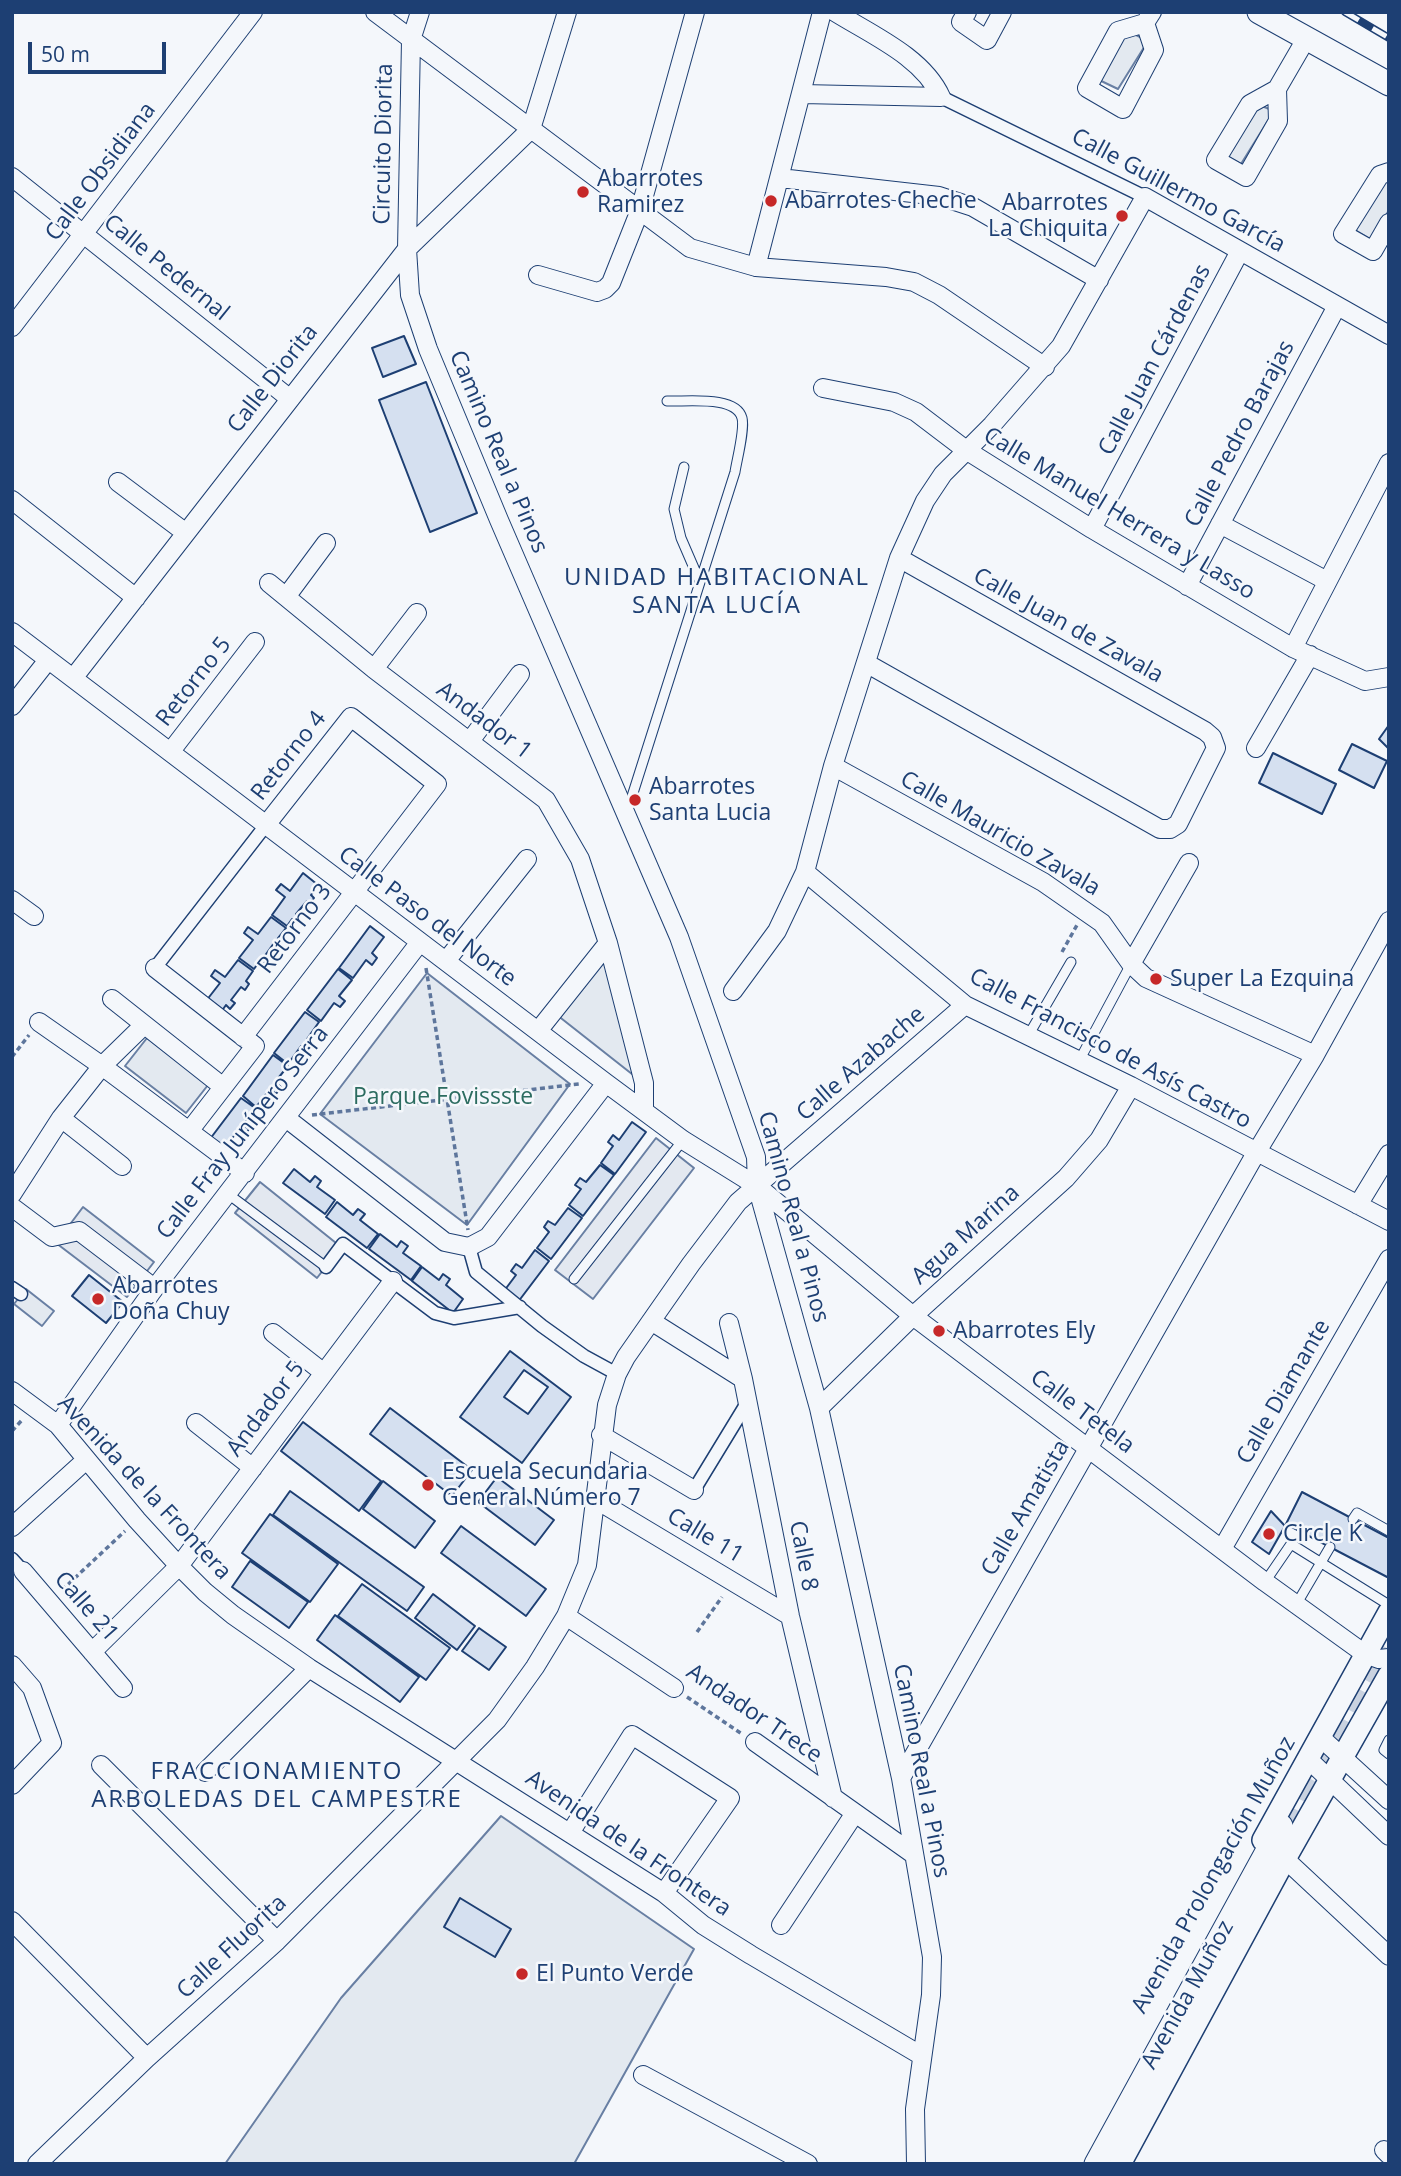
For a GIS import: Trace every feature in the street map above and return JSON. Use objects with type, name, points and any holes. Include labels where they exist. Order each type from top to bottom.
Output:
[{"type":"main road","points":[[1259,12],[1389,84]]},
{"type":"main road","name":"Avenida Muñoz","points":[[1096,2164],[1285,1829],[1108,2164]]},
{"type":"street","name":"Calle Obsidiana","points":[[12,327],[253,12]]},
{"type":"street","points":[[375,12],[690,248],[756,267],[886,277],[914,282],[939,295],[1045,367]]},
{"type":"street","name":"Circuito Diorita","points":[[407,249],[411,40],[420,12]]},
{"type":"street","points":[[531,129],[567,12]]},
{"type":"street","points":[[538,275],[597,292],[606,289],[611,283],[639,210],[695,12]]},
{"type":"street","points":[[756,267],[822,12]]},
{"type":"street","name":"Calle Guillermo García","points":[[835,12],[917,64],[933,80],[941,97]]},
{"type":"street","points":[[967,12],[961,22],[988,40],[1002,12]]},
{"type":"street","points":[[1149,18],[1154,50],[1123,109],[1087,88],[1118,30],[1149,18]]},
{"type":"street","points":[[1278,89],[1250,104],[1216,160],[1246,177],[1279,121],[1278,89],[1306,39]]},
{"type":"street","name":"Calle Guillermo García","points":[[802,94],[941,97],[1145,197],[1389,335]]},
{"type":"street","name":"Calle Diorita","points":[[74,677],[407,249],[531,129]]},
{"type":"street","points":[[1389,172],[1380,175],[1343,234],[1373,251],[1389,223]]},
{"type":"street","name":"Calle Pedernal","points":[[12,177],[289,398]]},
{"type":"street","points":[[780,178],[939,195],[973,208],[1100,280]]},
{"type":"street","points":[[733,991],[777,930],[805,872],[833,766],[899,558],[925,501],[943,474],[992,425],[1061,346],[1145,197]]},
{"type":"street","name":"Camino Real a Pinos","points":[[407,249],[410,295],[428,349],[679,937],[756,1157],[757,1186],[819,1408],[901,1778],[932,1957],[931,1995],[915,2109],[916,2164]]},
{"type":"street","name":"Calle Juan Cárdenas","points":[[1092,529],[1240,251]]},
{"type":"street","name":"Calle Pedro Barajas","points":[[1187,586],[1337,306]]},
{"type":"street","name":"Calle Manuel Herrera y Lasso","points":[[824,388],[894,402],[916,412],[966,450],[1092,529],[1293,648],[1365,681],[1389,677]]},
{"type":"street","points":[[1293,648],[1389,463]]},
{"type":"street","points":[[118,482],[186,533]]},
{"type":"street","points":[[12,500],[136,598]]},
{"type":"street","points":[[1220,524],[1327,581]]},
{"type":"street","points":[[286,597],[326,543]]},
{"type":"street","name":"Calle Juan de Zavala","points":[[866,663],[1160,830],[1170,829],[1178,824],[1216,748],[1212,737],[1205,731],[899,558]]},
{"type":"street","name":"Andador 1","points":[[269,583],[374,668],[546,800],[580,859],[608,943],[644,1083],[644,1111]]},
{"type":"street","points":[[374,668],[417,612]]},
{"type":"street","name":"Calle Paso del Norte","points":[[12,632],[606,1083],[683,1140],[757,1186]]},
{"type":"street","name":"Retorno 5","points":[[171,751],[255,642]]},
{"type":"street","points":[[1256,748],[1310,655]]},
{"type":"street","points":[[12,706],[48,660]]},
{"type":"street","points":[[470,741],[520,674]]},
{"type":"street","name":"Retorno 4","points":[[266,825],[351,717],[437,784]]},
{"type":"street","name":"Calle Mauricio Zavala","points":[[833,766],[1043,882],[1102,923],[1131,964],[1146,978],[1315,1055]]},
{"type":"street","name":"Retorno 3","points":[[243,1037],[437,784]]},
{"type":"street","points":[[190,1130],[255,1046],[155,968],[266,825]]},
{"type":"street","points":[[446,961],[527,859]]},
{"type":"street","points":[[1131,964],[1189,863]]},
{"type":"street","name":"Calle Francisco de Asís Castro","points":[[805,872],[965,1005],[1131,1086],[1389,1221]]},
{"type":"street","points":[[12,900],[34,916]]},
{"type":"street","name":"Calle Amatista","points":[[901,1778],[1389,921]]},
{"type":"street","name":"Calle Fray Junípero Serra","points":[[58,1425],[154,1288],[420,942]]},
{"type":"street","points":[[538,1031],[608,943]]},
{"type":"street","points":[[112,999],[222,1086]]},
{"type":"street","name":"Calle Azabache","points":[[595,1499],[601,1435],[617,1374],[651,1321],[738,1202],[965,1005]]},
{"type":"street","points":[[39,1022],[190,1130],[244,1173]]},
{"type":"street","points":[[13,1189],[61,1118],[102,1066],[145,1025]]},
{"type":"street","points":[[286,1118],[445,1242],[469,1247],[488,1237],[606,1083]]},
{"type":"street","name":"Agua Marina","points":[[819,1408],[913,1316],[1066,1178],[1099,1140],[1131,1086]]},
{"type":"street","points":[[61,1118],[122,1166]]},
{"type":"street","points":[[1358,1205],[1389,1154]]},
{"type":"street","name":"Calle Tetela","points":[[757,1186],[913,1316],[1265,1582],[1364,1654],[1389,1658]]},
{"type":"street","points":[[14,1213],[52,1237],[79,1231],[154,1288]]},
{"type":"street","points":[[326,1267],[343,1244],[435,1313],[454,1318],[520,1307]]},
{"type":"street","points":[[469,1247],[476,1272],[584,1356],[617,1374]]},
{"type":"street","name":"Calle Diamante","points":[[1222,1549],[1389,1259]]},
{"type":"street","name":"Andador 5","points":[[92,1652],[179,1566],[393,1281]]},
{"type":"street","points":[[651,1321],[743,1379]]},
{"type":"street","name":"Calle 8","points":[[729,1323],[743,1379],[790,1616],[833,1798]]},
{"type":"street","points":[[273,1333],[324,1373]]},
{"type":"street","name":"Avenida de la Frontera","points":[[12,1391],[58,1425],[137,1520],[205,1592],[309,1668],[664,1893],[703,1925],[922,2056]]},
{"type":"street","points":[[601,1435],[694,1490],[747,1403]]},
{"type":"street","points":[[196,1423],[253,1468]]},
{"type":"street","points":[[12,1527],[86,1460]]},
{"type":"street","name":"Calle 11","points":[[595,1499],[790,1616]]},
{"type":"street","name":"Calle Fluorita","points":[[37,2164],[147,2058],[277,1941],[497,1720],[535,1667],[566,1616],[587,1565],[595,1499]]},
{"type":"street","name":"Calle 21","points":[[18,1565],[123,1688]]},
{"type":"street","name":"Avenida Prolongación Muñoz","points":[[1087,2164],[1389,1612]]},
{"type":"street","name":"Andador Trece","points":[[566,1616],[674,1688]]},
{"type":"street","points":[[12,1665],[32,1688],[51,1744],[12,1786]]},
{"type":"street","points":[[205,1772],[309,1668]]},
{"type":"street","points":[[1120,2164],[1285,1859],[1389,1675]]},
{"type":"street","points":[[570,1833],[632,1735],[730,1798],[664,1893]]},
{"type":"street","points":[[1320,1737],[1389,1800]]},
{"type":"street","name":"Andador Trece","points":[[755,1742],[913,1854]]},
{"type":"street","points":[[1308,1759],[1389,1836]]},
{"type":"street","points":[[101,1765],[277,1941]]},
{"type":"street","points":[[780,1925],[855,1813]]},
{"type":"street","points":[[1285,1859],[1389,1956]]},
{"type":"street","points":[[12,1921],[147,2058]]},
{"type":"street","points":[[643,2075],[808,2164]]},
{"type":"lane","points":[[627,812],[735,472],[743,419],[738,410],[726,402],[667,401]]},
{"type":"lane","points":[[684,467],[674,509],[681,538],[700,582]]},
{"type":"lane","points":[[1028,1036],[1071,962]]},
{"type":"lane","points":[[1079,1061],[1131,964]]},
{"type":"lane","points":[[574,1279],[683,1140]]},
{"type":"lane","points":[[228,1194],[326,1267]]},
{"type":"lane","points":[[1353,1519],[1357,1513],[1389,1531]]},
{"type":"lane","points":[[1265,1582],[1291,1544],[1389,1605]]},
{"type":"lane","points":[[1296,1605],[1330,1547]]},
{"type":"path","points":[[420,942],[469,1247]]},
{"type":"path","points":[[12,1057],[39,1022]]},
{"type":"path","points":[[286,1118],[569,1084],[606,1083]]},
{"type":"path","points":[[50,1602],[137,1520]]},
{"type":"path","points":[[696,1632],[733,1581]]},
{"type":"path","name":"Andador Trece","points":[[674,1688],[755,1742]]},
{"type":"green space","points":[[1128,31],[1148,41],[1118,89],[1097,79]]},
{"type":"green space","points":[[1257,104],[1274,111],[1241,164],[1225,155]]},
{"type":"green space","points":[[1385,177],[1389,179],[1389,210],[1372,240],[1350,227]]},
{"type":"green space","points":[[606,955],[637,1078],[557,1015]]},
{"type":"green space","name":"Parque Fovissste","points":[[427,973],[570,1084],[467,1225],[320,1114]]},
{"type":"green space","points":[[147,1038],[208,1085],[186,1113],[125,1066]]},
{"type":"green space","points":[[26,1289],[54,1311],[42,1326],[14,1304]]},
{"type":"green space","name":"El Punto Verde","points":[[501,1816],[694,1949],[574,2164],[225,2164],[341,1998]]},
{"type":"shaded area","points":[[656,1138],[694,1168],[593,1299],[555,1270]]},
{"type":"shaded area","points":[[260,1182],[341,1247],[317,1278],[235,1213]]},
{"type":"shaded area","points":[[83,1207],[154,1262],[127,1297],[56,1243]]},
{"type":"building","points":[[404,336],[416,364],[383,377],[372,348]]},
{"type":"building","points":[[426,382],[477,513],[430,532],[379,400]]},
{"type":"building","points":[[1389,725],[1389,749],[1379,739]]},
{"type":"building","points":[[1352,744],[1387,761],[1374,788],[1339,770]]},
{"type":"building","points":[[1273,753],[1336,784],[1322,814],[1259,783]]},
{"type":"building","points":[[303,873],[318,885],[311,895],[314,898],[310,903],[307,901],[296,914],[300,917],[296,922],[292,919],[287,926],[272,915],[285,897],[276,890],[281,884],[290,891]]},
{"type":"building","points":[[271,917],[286,928],[278,938],[282,941],[278,946],[274,943],[264,957],[268,959],[263,965],[259,962],[254,969],[239,958],[253,940],[244,933],[248,927],[258,934]]},
{"type":"building","points":[[370,926],[384,937],[372,953],[377,958],[372,965],[366,960],[353,978],[339,968]]},
{"type":"building","points":[[238,960],[253,971],[246,981],[249,984],[245,990],[241,987],[231,1000],[235,1003],[230,1009],[226,1005],[221,1012],[206,1001],[220,983],[211,976],[215,970],[225,977]]},
{"type":"building","points":[[338,969],[352,980],[339,996],[345,1001],[340,1007],[334,1003],[321,1021],[307,1010]]},
{"type":"building","points":[[305,1012],[319,1022],[307,1039],[313,1044],[307,1050],[301,1046],[288,1064],[274,1053]]},
{"type":"building","points":[[273,1055],[288,1066],[275,1082],[281,1087],[276,1094],[270,1089],[256,1107],[243,1096]]},
{"type":"building","points":[[241,1098],[255,1108],[243,1125],[249,1129],[244,1136],[237,1132],[224,1149],[210,1139]]},
{"type":"building","points":[[632,1122],[646,1132],[615,1174],[601,1163],[613,1146],[608,1142],[613,1135],[619,1140]]},
{"type":"building","points":[[600,1165],[614,1175],[583,1216],[569,1205],[581,1189],[575,1185],[580,1178],[586,1182]]},
{"type":"building","points":[[294,1169],[310,1182],[315,1176],[321,1181],[317,1187],[335,1200],[325,1214],[283,1183]]},
{"type":"building","points":[[337,1202],[353,1215],[358,1209],[365,1214],[360,1220],[378,1234],[367,1248],[326,1217]]},
{"type":"building","points":[[568,1208],[582,1218],[551,1259],[537,1248],[549,1232],[544,1227],[548,1221],[555,1225]]},
{"type":"building","points":[[380,1234],[397,1247],[401,1241],[408,1246],[403,1253],[421,1266],[411,1280],[369,1249]]},
{"type":"building","points":[[535,1250],[549,1261],[518,1302],[504,1291],[516,1275],[511,1271],[516,1264],[522,1268]]},
{"type":"building","points":[[422,1267],[439,1280],[443,1274],[450,1279],[446,1285],[463,1299],[453,1313],[412,1281]]},
{"type":"building","name":"Abarrotes Doña Chuy","points":[[89,1275],[123,1302],[106,1323],[72,1296]]},
{"type":"building","points":[[510,1351],[571,1397],[522,1463],[460,1417]],"holes":[[[524,1370],[548,1387],[528,1414],[504,1397]]]},
{"type":"building","points":[[390,1408],[472,1470],[452,1496],[370,1434]]},
{"type":"building","points":[[303,1422],[381,1481],[359,1511],[281,1451]]},
{"type":"building","points":[[497,1477],[554,1520],[535,1545],[478,1502]]},
{"type":"building","points":[[383,1481],[435,1521],[415,1548],[363,1509]]},
{"type":"building","points":[[290,1491],[424,1587],[407,1611],[273,1515]]},
{"type":"building","points":[[1302,1492],[1389,1538],[1389,1578],[1286,1524]]},
{"type":"building","name":"Circle K","points":[[1271,1511],[1285,1526],[1269,1554],[1252,1542]]},
{"type":"building","points":[[270,1514],[338,1564],[310,1602],[242,1553]]},
{"type":"building","points":[[461,1526],[546,1589],[526,1616],[441,1553]]},
{"type":"building","points":[[250,1561],[308,1602],[289,1628],[232,1587]]},
{"type":"building","points":[[362,1584],[450,1648],[426,1680],[338,1616]]},
{"type":"building","points":[[433,1594],[475,1626],[457,1650],[415,1618]]},
{"type":"building","points":[[335,1615],[419,1677],[400,1702],[317,1640]]},
{"type":"building","points":[[479,1628],[506,1647],[489,1670],[462,1651]]},
{"type":"building","points":[[460,1898],[511,1929],[495,1957],[444,1927]]},
{"type":"tunnel","points":[[1289,1832],[1389,1649]]},
{"type":"railway","points":[[1345,12],[1389,38]]},
{"type":"place","name":"Abarrotes Ramirez","points":[[583,192]]},
{"type":"place","name":"Abarrotes Cheche","points":[[771,201]]},
{"type":"place","name":"Abarrotes La Chiquita","points":[[1122,216]]},
{"type":"place","name":"Abarrotes Santa Lucia","points":[[635,800]]},
{"type":"place","name":"Super La Ezquina","points":[[1156,979]]},
{"type":"place","name":"Abarrotes Doña Chuy","points":[[98,1299]]},
{"type":"place","name":"Abarrotes Ely","points":[[939,1331]]},
{"type":"place","name":"Escuela Secundaria General Número 7","points":[[428,1485]]},
{"type":"place","name":"Circle K","points":[[1269,1534]]},
{"type":"place","name":"El Punto Verde","points":[[522,1974]]},
{"type":"district","name":"UNIDAD HABITACIONAL SANTA LUCÍA","points":[[717,592]]},
{"type":"district","name":"FRACCIONAMIENTO ARBOLEDAS DEL CAMPESTRE","points":[[277,1786]]}]
